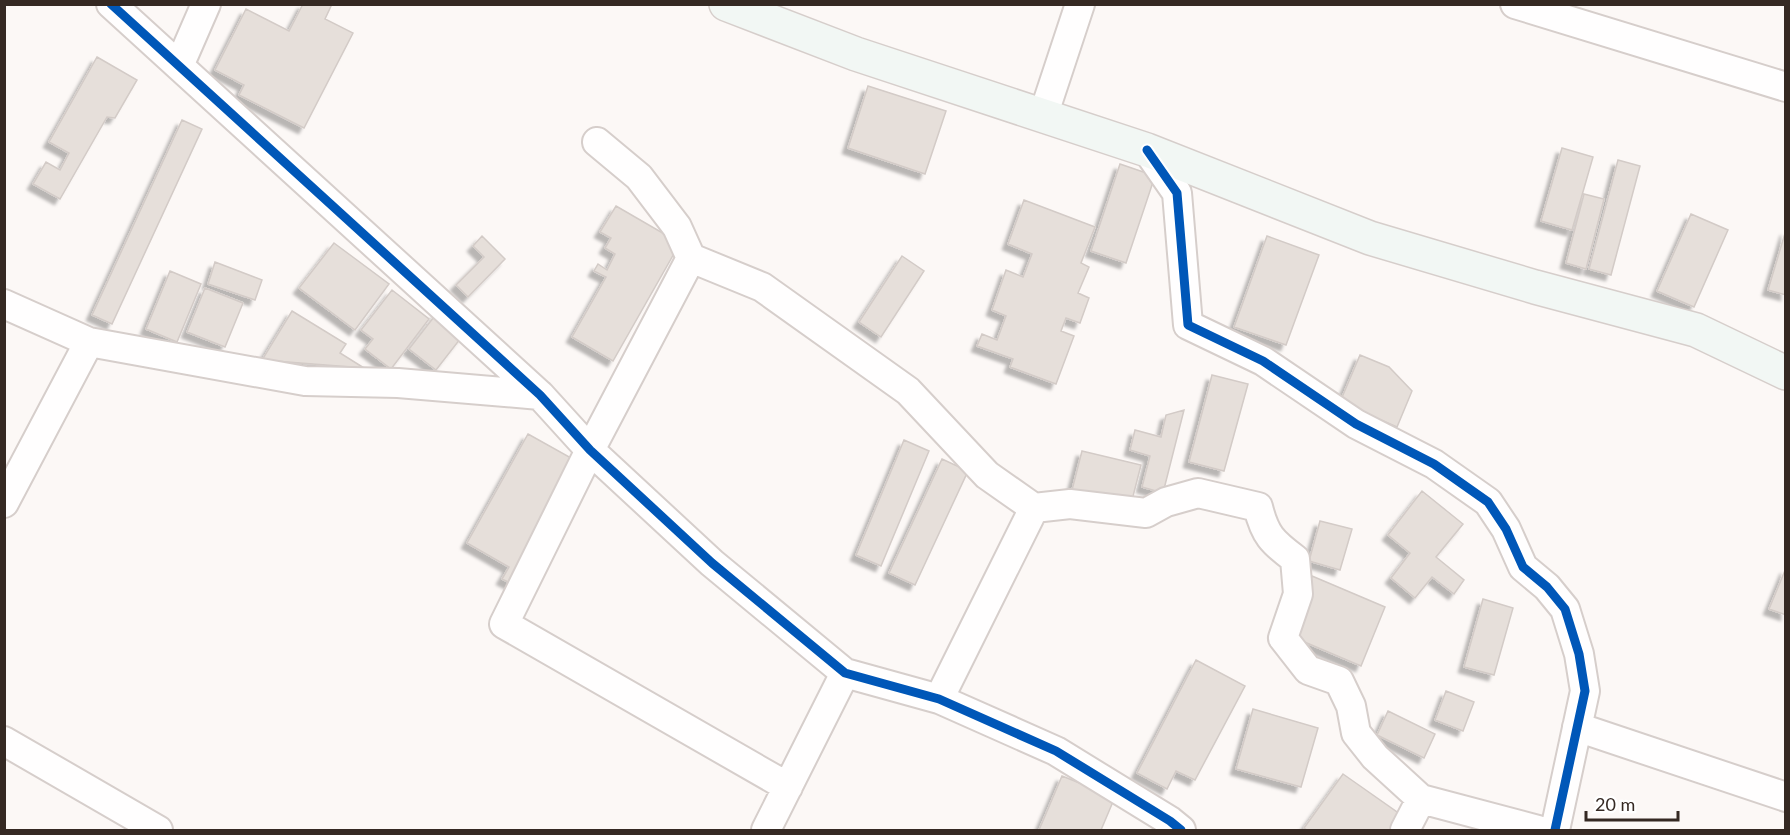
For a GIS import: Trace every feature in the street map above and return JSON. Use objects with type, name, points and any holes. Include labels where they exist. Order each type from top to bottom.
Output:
[{"type":"main road","points":[[726,4],[856,54],[1147,150],[1370,238],[1696,330],[1785,373]]},
{"type":"street","points":[[111,4],[540,395],[590,450],[712,563],[845,673],[939,699],[1056,751],[1170,821],[1181,831]]},
{"type":"street","points":[[179,66],[206,4]]},
{"type":"street","points":[[1043,116],[1080,4]]},
{"type":"street","points":[[1515,4],[1785,87]]},
{"type":"street","points":[[597,142],[639,177],[677,227],[691,258],[762,287],[908,391],[987,475],[1034,508],[1070,504],[1146,513],[1166,502],[1198,493],[1258,507],[1263,529],[1279,547],[1295,559],[1298,594],[1283,638],[1308,670],[1339,681],[1351,706],[1356,733],[1375,757],[1421,799],[1538,831]]},
{"type":"street","points":[[1147,150],[1177,193],[1188,325],[1263,361],[1356,424],[1434,464],[1488,502],[1506,529],[1522,567],[1547,587],[1565,609],[1579,654],[1585,691],[1555,831]]},
{"type":"street","points":[[691,258],[590,450],[504,624],[788,787]]},
{"type":"street","points":[[4,304],[88,342],[305,381],[398,383],[540,395]]},
{"type":"street","points":[[4,503],[88,342]]},
{"type":"street","points":[[939,699],[1034,508]]},
{"type":"street","points":[[766,831],[845,673]]},
{"type":"street","points":[[1577,727],[1785,797]]},
{"type":"street","points":[[4,741],[158,831]]},
{"type":"street","points":[[1405,831],[1421,799]]},
{"type":"building","points":[[303,4],[332,4],[325,19],[353,33],[304,128],[239,95],[244,85],[215,70],[246,9],[289,31]]},
{"type":"building","points":[[97,57],[137,80],[115,118],[107,117],[60,199],[33,184],[46,162],[60,170],[69,153],[49,142]]},
{"type":"building","points":[[868,86],[946,111],[925,174],[848,148]]},
{"type":"building","points":[[182,120],[202,129],[112,324],[92,315]]},
{"type":"building","points":[[1562,148],[1593,157],[1572,230],[1541,221]]},
{"type":"building","points":[[1618,160],[1640,166],[1611,275],[1589,269]]},
{"type":"building","points":[[1120,164],[1155,176],[1126,263],[1091,251]]},
{"type":"building","points":[[1584,194],[1604,199],[1586,269],[1566,263]]},
{"type":"building","points":[[1024,200],[1095,227],[1081,263],[1089,267],[1078,293],[1089,298],[1080,323],[1066,318],[1061,331],[1074,336],[1056,384],[1010,367],[1013,359],[977,346],[982,334],[997,340],[1006,316],[992,310],[1006,270],[1023,277],[1032,254],[1008,244]]},
{"type":"building","points":[[616,206],[680,243],[613,361],[572,337],[606,277],[594,271],[598,264],[607,270],[615,254],[605,248],[611,238],[600,232]]},
{"type":"building","points":[[1691,214],[1728,230],[1694,307],[1657,291]]},
{"type":"building","points":[[1786,230],[1786,295],[1768,290]]},
{"type":"building","points":[[482,236],[505,259],[468,297],[456,285],[484,257],[473,246]]},
{"type":"building","points":[[1267,236],[1319,255],[1286,345],[1234,327]]},
{"type":"building","points":[[334,243],[389,284],[355,330],[299,288]]},
{"type":"building","points":[[902,256],[924,271],[881,337],[859,322]]},
{"type":"building","points":[[215,262],[262,280],[255,300],[208,284]]},
{"type":"building","points":[[170,271],[201,284],[177,342],[146,329]]},
{"type":"building","points":[[205,288],[243,303],[225,347],[187,332]]},
{"type":"building","points":[[392,290],[429,319],[391,369],[365,349],[373,339],[361,330]]},
{"type":"building","points":[[292,311],[346,344],[340,353],[364,368],[262,360]]},
{"type":"building","points":[[437,313],[464,334],[436,370],[409,349]]},
{"type":"building","points":[[1360,355],[1389,367],[1412,391],[1397,427],[1340,402]]},
{"type":"building","points":[[1212,375],[1248,384],[1224,471],[1189,462]]},
{"type":"building","points":[[1184,410],[1163,493],[1142,487],[1150,456],[1130,450],[1135,430],[1161,437],[1166,415]]},
{"type":"building","points":[[528,434],[580,463],[512,584],[502,579],[509,567],[467,543]]},
{"type":"building","points":[[904,440],[929,451],[881,566],[856,555]]},
{"type":"building","points":[[1082,451],[1141,465],[1131,504],[1072,490]]},
{"type":"building","points":[[942,459],[968,471],[915,585],[889,573]]},
{"type":"building","points":[[1422,491],[1463,524],[1436,557],[1464,580],[1454,594],[1432,577],[1415,598],[1391,578],[1410,553],[1388,535]]},
{"type":"building","points":[[1320,521],[1352,529],[1340,570],[1309,561]]},
{"type":"building","points":[[1786,568],[1786,615],[1769,609]]},
{"type":"building","points":[[1312,576],[1385,607],[1361,666],[1288,635]]},
{"type":"building","points":[[1483,599],[1513,608],[1494,675],[1464,667]]},
{"type":"building","points":[[1196,660],[1245,686],[1195,780],[1176,771],[1167,789],[1137,773]]},
{"type":"building","points":[[1446,691],[1474,702],[1463,731],[1435,720]]},
{"type":"building","points":[[1253,709],[1318,728],[1301,787],[1236,769]]},
{"type":"building","points":[[1388,711],[1435,734],[1424,758],[1377,735]]},
{"type":"building","points":[[1343,774],[1407,819],[1399,830],[1307,830],[1304,828]]},
{"type":"building","points":[[1062,776],[1115,797],[1101,830],[1039,830]]},
{"type":"cycle path","points":[[111,4],[540,395],[590,450],[712,563],[845,673],[939,699],[1056,751],[1181,830]]},
{"type":"cycle path","points":[[1147,150],[1177,193],[1188,325],[1263,361],[1356,424],[1434,464],[1488,502],[1506,529],[1523,567],[1547,587],[1565,609],[1579,654],[1585,691],[1555,830]]}]
